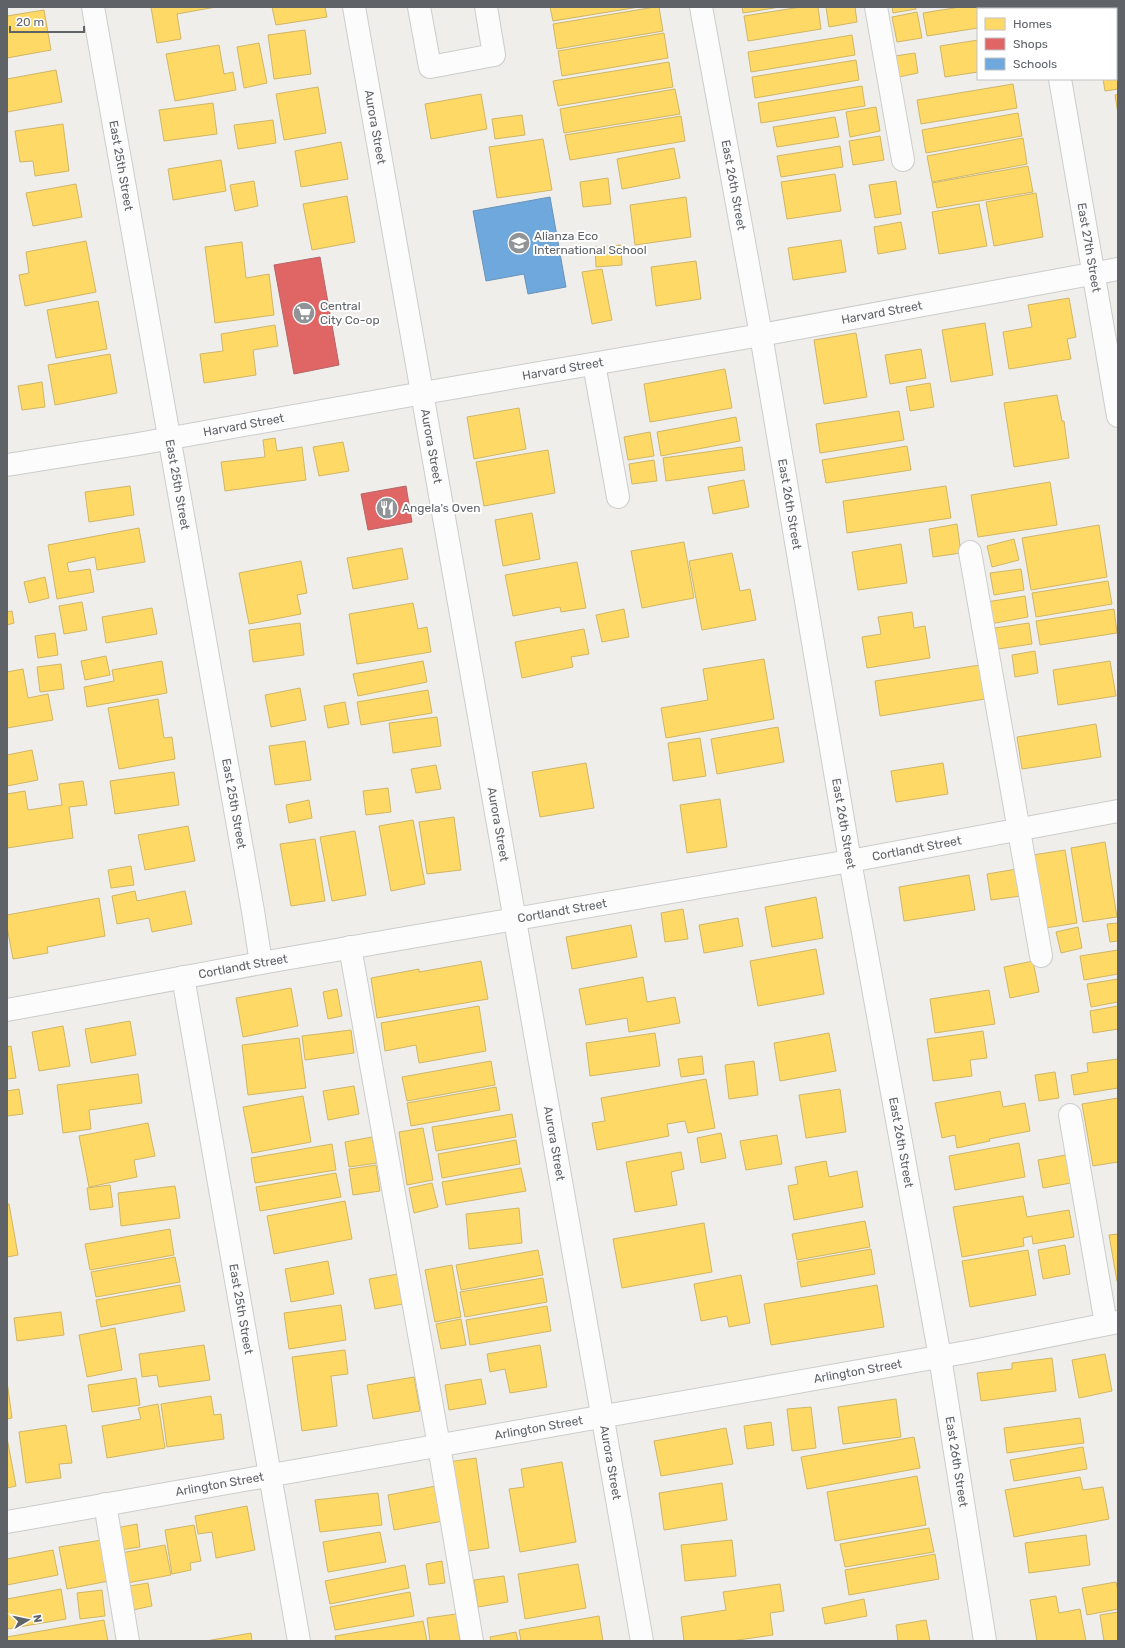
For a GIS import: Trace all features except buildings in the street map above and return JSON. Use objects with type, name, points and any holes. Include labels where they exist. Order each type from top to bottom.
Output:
[{"type":"street","name":"East 25th Street","points":[[93,7],[170,438],[261,963]]},
{"type":"street","name":"Aurora Street","points":[[354,7],[642,1641]]},
{"type":"street","points":[[419,7],[430,67],[494,55],[486,7]]},
{"type":"street","name":"East 26th Street","points":[[701,7],[761,335],[850,861],[940,1357],[985,1641]]},
{"type":"street","points":[[876,7],[903,160]]},
{"type":"street","name":"East 27th Street","points":[[1060,80],[1093,274],[1113,353],[1118,416]]},
{"type":"street","name":"Harvard Street","points":[[7,465],[761,335],[1118,269]]},
{"type":"street","points":[[594,364],[618,497]]},
{"type":"street","points":[[970,552],[1042,956]]},
{"type":"street","name":"Cortlandt Street","points":[[7,1010],[350,947],[850,861],[1118,811]]},
{"type":"street","points":[[350,947],[439,1446],[472,1641]]},
{"type":"street","name":"East 25th Street","points":[[183,977],[299,1641]]},
{"type":"street","points":[[1070,1115],[1112,1323]]},
{"type":"street","name":"Arlington Street","points":[[7,1522],[940,1357],[1112,1323]]},
{"type":"street","points":[[105,1504],[128,1641]]},
{"type":"place","name":"Alianza Eco International School","points":[[519,243]]},
{"type":"place","name":"Central City Co-op","points":[[304,313]]},
{"type":"place","name":"Angela's Oven","points":[[387,508]]}]
